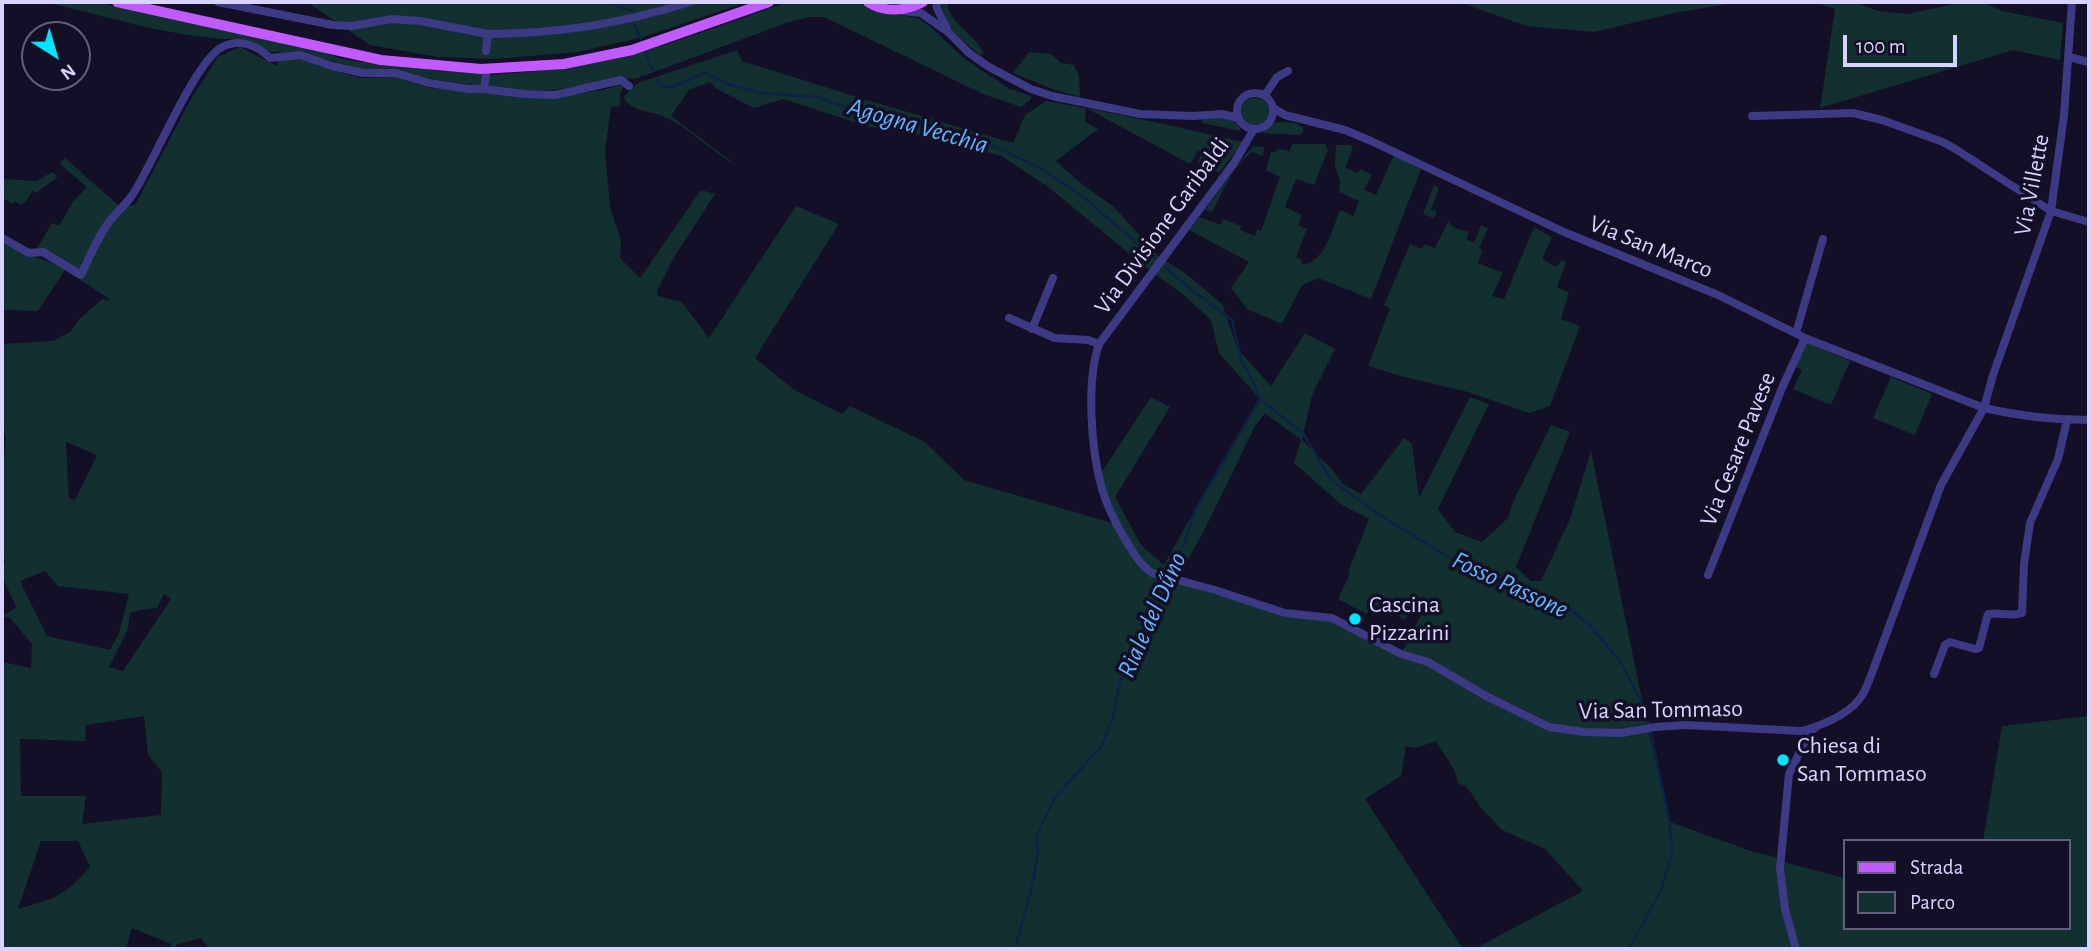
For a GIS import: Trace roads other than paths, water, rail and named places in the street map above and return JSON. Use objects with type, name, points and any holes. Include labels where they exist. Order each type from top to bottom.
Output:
[{"type":"main road","points":[[117,2],[381,60],[481,68],[564,64],[632,50],[769,2]]},
{"type":"main road","points":[[868,2],[886,9],[900,10],[923,2]]},
{"type":"street","points":[[218,2],[333,25],[352,26],[392,19],[488,34],[588,28],[650,15],[690,2]]},
{"type":"street","points":[[936,2],[948,32]]},
{"type":"street","name":"Via Villette","points":[[1984,408],[1993,375],[2051,211],[2073,2]]},
{"type":"street","points":[[900,10],[920,13],[948,32],[969,53],[989,67],[1031,89],[1052,96],[1151,115],[1222,114],[1238,118],[1246,127],[1254,129],[1263,128],[1269,123],[1273,108],[1265,95],[1256,93],[1248,94],[1222,114]]},
{"type":"street","points":[[486,51],[488,34]]},
{"type":"street","points":[[2,238],[29,253],[43,252],[81,275],[111,219],[133,195],[195,80],[215,52],[233,43],[249,43],[270,58],[300,55],[363,73],[396,73],[437,85],[469,89],[555,94],[621,80],[629,86]]},
{"type":"street","points":[[2069,57],[2089,62]]},
{"type":"street","points":[[1265,95],[1277,77],[1287,71]]},
{"type":"street","points":[[484,89],[486,75]]},
{"type":"street","points":[[1238,104],[1238,118]]},
{"type":"street","name":"Via San Marco","points":[[1273,108],[1285,115],[1371,141],[1564,232],[1718,295],[1805,338],[1984,408],[2013,414],[2089,420]]},
{"type":"street","points":[[1752,117],[1853,113],[1882,120],[1957,150],[2051,211],[2089,222]]},
{"type":"street","name":"Via San Marco","points":[[1269,123],[1282,118],[1305,121]]},
{"type":"street","name":"Via Divisione Garibaldi","points":[[1099,344],[1234,163],[1254,129]]},
{"type":"street","points":[[1796,333],[1823,239]]},
{"type":"street","points":[[1032,329],[1053,278]]},
{"type":"street","points":[[1009,318],[1055,338],[1088,340],[1099,344]]},
{"type":"street","name":"Via Cesare Pavese","points":[[1708,575],[1805,338]]},
{"type":"street","name":"Via San Tommaso","points":[[1099,344],[1094,358],[1092,408],[1099,474],[1103,492],[1123,534],[1143,567],[1152,573],[1285,613],[1332,618],[1401,654],[1428,662],[1486,696],[1549,727],[1584,732],[1621,733],[1685,725],[1802,731],[1846,710],[1863,695],[1941,485],[1984,408]]},
{"type":"street","points":[[1934,674],[1945,645],[1950,642],[1979,648],[1988,614],[1999,612],[2014,616],[2022,613],[2024,564],[2030,523],[2058,459],[2067,420]]},
{"type":"street","points":[[1796,949],[1784,909],[1780,868],[1789,774],[1809,733],[1817,726]]},
{"type":"waterway","name":"Agogna Vecchia","points":[[606,2],[632,11]]},
{"type":"waterway","name":"Agogna Vecchia","points":[[635,25],[641,40]]},
{"type":"waterway","name":"Agogna Vecchia","points":[[645,50],[652,69]]},
{"type":"waterway","name":"Agogna Vecchia","points":[[657,80],[660,86],[672,87],[705,73],[728,84],[761,93],[818,97],[866,115],[916,123],[976,140],[1043,170],[1083,197],[1155,258]]},
{"type":"waterway","name":"Fosso Passone","points":[[1165,267],[1232,320],[1241,360],[1260,399],[1303,433],[1331,480],[1380,515],[1445,555],[1564,605],[1590,625],[1621,663],[1646,711],[1673,850],[1661,890],[1629,949]]},
{"type":"waterway","name":"Riale del Dűno","points":[[1015,949],[1033,883],[1038,851],[1037,836],[1054,799],[1102,745],[1113,718],[1120,682],[1131,652],[1167,592],[1166,572],[1184,545],[1194,512],[1260,399]]},
{"type":"place","name":"Cascina Pizzarini","points":[[1355,619]]},
{"type":"place","name":"Chiesa di San Tommaso","points":[[1783,760]]}]
